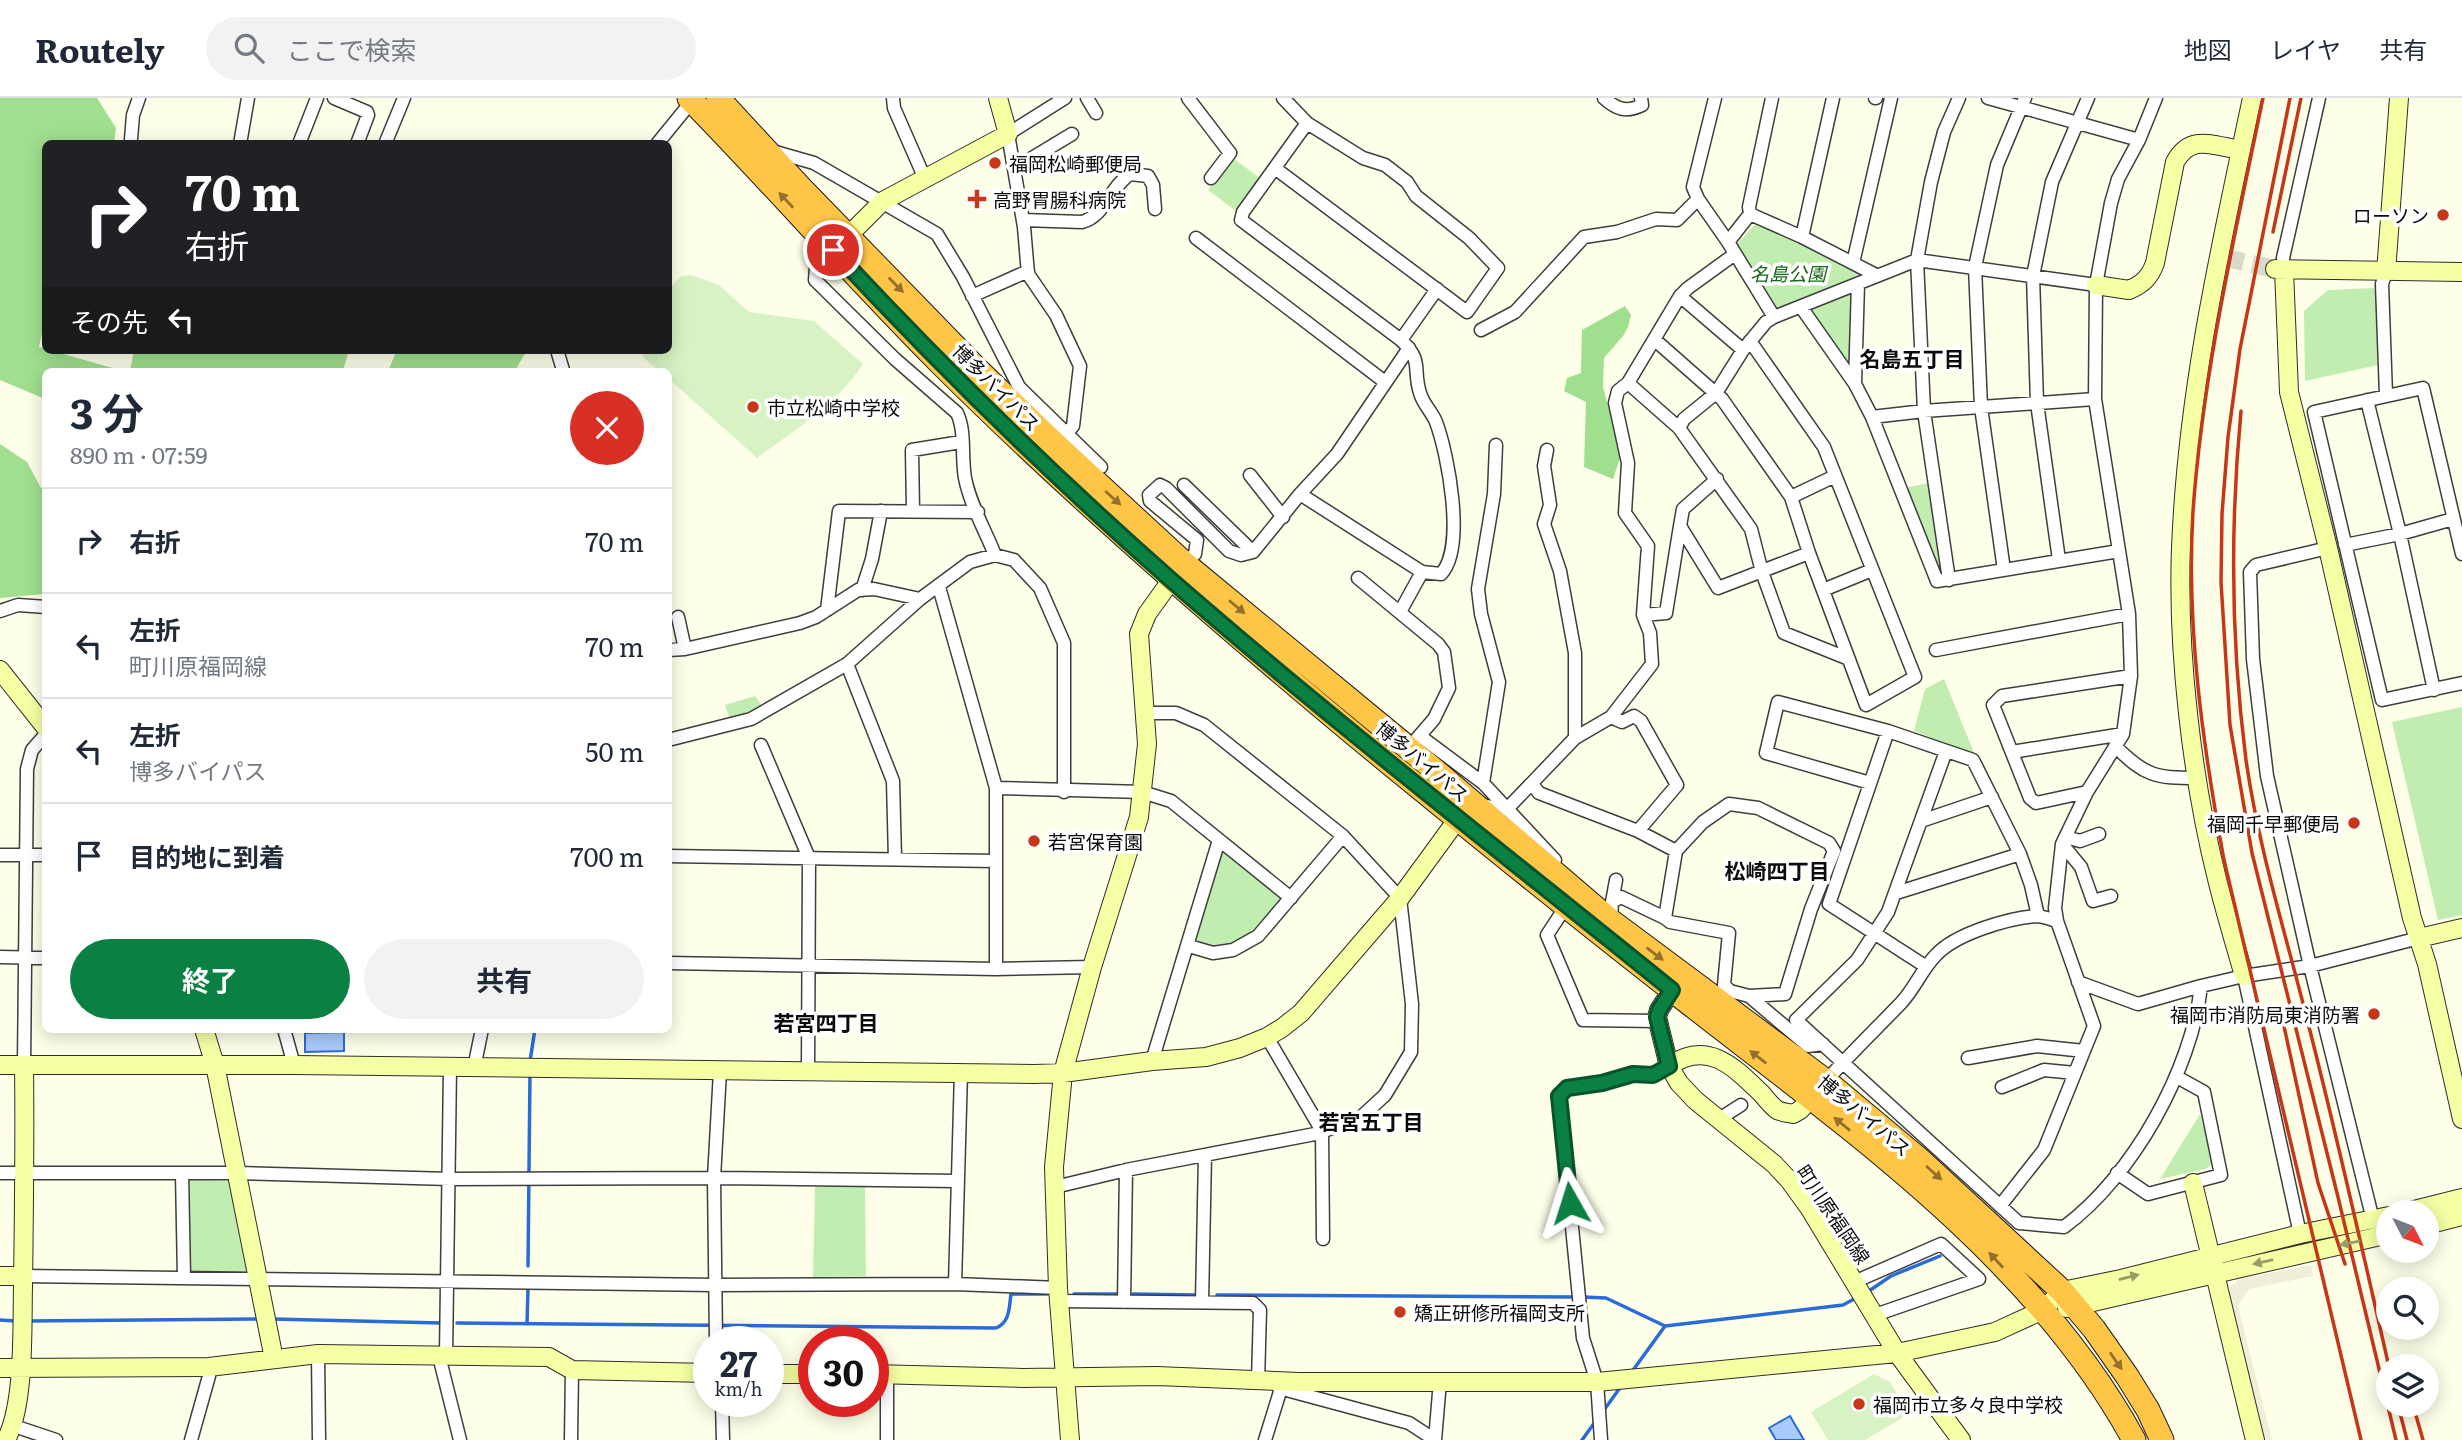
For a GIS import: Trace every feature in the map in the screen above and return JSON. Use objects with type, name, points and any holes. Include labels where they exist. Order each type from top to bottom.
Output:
[{"type":"highway","name":"博多バイパス","points":[[718,98],[765,149],[944,366],[1178,571],[1612,911],[1819,1090],[1986,1250],[2043,1310],[2084,1363],[2134,1440]]},
{"type":"highway","name":"博多バイパス","points":[[691,100],[977,369],[1061,438],[1178,571],[1414,742],[1566,906],[1672,990],[1918,1158],[2069,1299],[2094,1329],[2134,1388],[2162,1440]]},
{"type":"street","points":[[131,139],[133,115],[139,98]]},
{"type":"street","points":[[241,140],[248,98]]},
{"type":"street","points":[[301,140],[317,98]]},
{"type":"street","points":[[334,98],[367,112],[359,140]]},
{"type":"street","points":[[387,140],[404,98]]},
{"type":"street","points":[[893,98],[894,107],[925,178]]},
{"type":"street","points":[[998,98],[1023,220],[1028,271],[1052,308],[1080,366],[1073,426],[1061,438]]},
{"type":"street","points":[[995,555],[965,480],[962,424],[957,412],[895,359],[815,280],[816,267],[883,201],[1007,134],[1065,98]]},
{"type":"street","points":[[1087,98],[1096,113]]},
{"type":"street","points":[[1188,98],[1230,153],[1210,178]]},
{"type":"street","points":[[1276,169],[1467,312],[1498,268],[1469,238],[1416,196],[1407,182],[1385,165],[1363,158],[1307,123],[1283,98]]},
{"type":"street","points":[[1604,98],[1621,110],[1642,105],[1641,98]]},
{"type":"street","points":[[1715,98],[1693,187],[1698,199],[1774,317]]},
{"type":"street","points":[[1507,810],[1574,738],[1611,717],[1652,664],[1650,633],[1643,615],[1648,546],[1625,513],[1628,463],[1615,403],[1618,391],[1628,383],[1680,296],[1732,248],[1750,214],[1749,207],[1772,98]]},
{"type":"street","points":[[1802,237],[1833,98]]},
{"type":"street","points":[[1853,263],[1891,98]]},
{"type":"street","points":[[1949,580],[1924,411],[1917,260],[1931,182],[1944,132],[1959,98]]},
{"type":"street","points":[[1988,98],[2022,103],[2077,123],[2139,140]]},
{"type":"street","points":[[2059,560],[2037,403],[2033,276],[2052,182],[2088,98]]},
{"type":"street","points":[[2000,1206],[2044,1150],[2094,1026],[2057,920],[2056,895],[2064,840],[2087,792],[2123,734],[2131,676],[2129,614],[2095,399],[2096,285],[2118,179],[2139,140],[2156,98]]},
{"type":"street","points":[[2252,98],[2222,258],[2207,310],[2192,412],[2181,549],[2182,628],[2197,778],[2217,878],[2244,976],[2300,1234]]},
{"type":"street","points":[[2319,98],[2280,270],[2289,392],[2382,700],[2462,683]]},
{"type":"street","points":[[2386,395],[2382,284],[2386,272],[2399,98]]},
{"type":"street","points":[[660,140],[691,100]]},
{"type":"street","points":[[2004,570],[1981,407],[1975,267],[1997,165],[2022,103]]},
{"type":"street","points":[[1300,494],[1422,572],[1441,574],[1446,569],[1455,534],[1449,475],[1436,421],[1420,393],[1416,358],[1405,344],[1241,220],[1243,212],[1307,123]]},
{"type":"street","points":[[1014,169],[1072,134]]},
{"type":"street","points":[[1679,428],[1684,419],[1716,393],[1766,322],[1917,260],[2129,290],[2151,274],[2175,162],[2182,150],[2191,144],[2200,143],[2241,150]]},
{"type":"street","points":[[765,149],[814,163],[937,234],[946,246],[1019,387],[1061,438],[1101,467]]},
{"type":"street","points":[[1023,220],[1091,220],[1098,214],[1115,186],[1130,174],[1148,176],[1153,185],[1155,209]]},
{"type":"street","points":[[1481,330],[1515,312],[1584,237],[1617,232],[1656,219],[1677,220],[1698,199]]},
{"type":"street","points":[[1750,214],[1876,275]]},
{"type":"street","points":[[1196,238],[1385,382]]},
{"type":"street","points":[[2280,270],[2462,272]]},
{"type":"street","points":[[972,296],[1028,271]]},
{"type":"street","points":[[1855,384],[1858,284]]},
{"type":"street","points":[[1070,1440],[1058,1294],[1054,1167],[1063,1073],[1092,967],[1139,817],[1147,744],[1139,634],[1147,614],[1178,571],[1195,554],[1197,540],[1150,501],[1149,495],[1160,485],[1166,488],[1182,501],[1229,551],[1241,555],[1253,552],[1337,454],[1385,382],[1437,289]]},
{"type":"street","points":[[1680,296],[1747,346],[1824,447],[1915,677],[1866,705],[1858,724]]},
{"type":"street","points":[[1801,307],[1855,384],[1872,417],[1937,581],[2119,551]]},
{"type":"street","points":[[1655,340],[1716,393],[1772,467],[1791,497],[1866,705]]},
{"type":"street","points":[[977,369],[1000,353]]},
{"type":"street","points":[[1628,383],[1679,428],[1751,529],[1762,572],[1784,633],[1849,659]]},
{"type":"street","points":[[2462,554],[2423,388],[2314,412],[2337,546],[2412,918],[2427,964],[2462,1119]]},
{"type":"street","points":[[1872,417],[2095,399]]},
{"type":"street","points":[[2367,400],[2434,690]]},
{"type":"street","points":[[913,511],[912,450],[961,442]]},
{"type":"street","points":[[0,1065],[294,1065],[1063,1073],[1206,1057],[1267,1037],[1301,1013],[1400,898],[1470,800],[1499,682],[1481,614],[1478,589],[1494,494],[1496,445]]},
{"type":"street","points":[[1547,450],[1544,466],[1550,505],[1544,524],[1560,571],[1575,653],[1574,738]]},
{"type":"street","points":[[1251,475],[1283,517]]},
{"type":"street","points":[[1791,497],[1835,476]]},
{"type":"street","points":[[1643,615],[1666,613],[1683,509],[1717,479]]},
{"type":"street","points":[[1184,485],[1253,552]]},
{"type":"street","points":[[827,610],[839,511],[978,512]]},
{"type":"street","points":[[862,590],[872,559],[881,511]]},
{"type":"street","points":[[2376,1200],[2310,967],[2267,776],[2253,659],[2250,572],[2256,565],[2400,534],[2453,519]]},
{"type":"street","points":[[1680,526],[1718,588],[1809,553]]},
{"type":"street","points":[[672,739],[751,719],[847,664],[920,599],[970,562],[995,555],[1014,560],[1040,589],[1064,643],[1064,792]]},
{"type":"street","points":[[1823,590],[1872,570]]},
{"type":"street","points":[[1400,612],[1422,572]]},
{"type":"street","points":[[1358,578],[1438,644],[1444,652],[1450,688],[1434,719],[1414,742]]},
{"type":"street","points":[[939,587],[996,788],[996,969]]},
{"type":"street","points":[[672,650],[800,623],[858,590],[874,589],[920,599]]},
{"type":"street","points":[[0,611],[18,605],[42,607]]},
{"type":"street","points":[[1936,650],[2129,614]]},
{"type":"street","points":[[678,617],[685,649]]},
{"type":"street","points":[[847,664],[893,782],[895,859]]},
{"type":"street","points":[[0,670],[42,723]]},
{"type":"street","points":[[2087,792],[2036,803],[2030,798],[1993,705],[2002,696],[2131,676]]},
{"type":"street","points":[[1870,783],[1766,753],[1778,702],[1888,731],[1973,760],[2020,854],[2038,916]]},
{"type":"street","points":[[1055,1187],[1322,1131],[1359,1119],[1385,1095],[1411,1052],[1412,1004],[1400,898],[1343,836],[1203,725],[1176,713],[1146,713]]},
{"type":"street","points":[[1611,717],[1622,722],[1634,716],[1641,721],[1677,785],[1638,831]]},
{"type":"street","points":[[1888,731],[1829,904],[1925,967]]},
{"type":"street","points":[[2012,752],[2123,734]]},
{"type":"street","points":[[42,739],[32,750],[27,769],[21,1368],[10,1433],[56,1440]]},
{"type":"street","points":[[761,745],[809,858],[808,1072]]},
{"type":"street","points":[[2115,746],[2147,773],[2166,778],[2197,778]]},
{"type":"street","points":[[1946,751],[1888,912],[1857,960],[1796,1020],[2018,1223],[2064,1227],[2087,1209],[2117,1173],[2151,1127],[2177,1077],[2199,1006],[2202,986]]},
{"type":"street","points":[[1532,784],[1539,793],[1638,831],[1676,851]]},
{"type":"street","points":[[996,788],[1064,792],[1142,792],[1171,801],[1292,898]]},
{"type":"street","points":[[1922,821],[1992,797]]},
{"type":"street","points":[[1470,800],[1491,808],[1507,810]]},
{"type":"street","points":[[1470,800],[1507,810],[1573,878]]},
{"type":"street","points":[[1612,911],[1620,897],[1670,922],[1729,933],[1724,985],[1730,991],[1749,996],[1786,994],[1811,909],[1833,851],[1829,843],[1758,808],[1729,804],[1703,822],[1676,851],[1665,918]]},
{"type":"street","points":[[2064,840],[2080,841],[2099,834]]},
{"type":"street","points":[[1189,946],[1213,953],[1233,950],[1258,936],[1343,836]]},
{"type":"street","points":[[1152,1061],[1219,840]]},
{"type":"street","points":[[2064,840],[2081,867],[2092,901],[2111,895]]},
{"type":"street","points":[[1896,893],[2020,854]]},
{"type":"street","points":[[0,855],[42,855]]},
{"type":"street","points":[[672,856],[996,861]]},
{"type":"street","points":[[1612,911],[1615,880]]},
{"type":"street","points":[[1566,906],[1546,935],[1583,1020],[1658,1020],[1659,1010],[1672,990]]},
{"type":"street","points":[[1601,1440],[1597,1382],[1583,1338],[1559,1096],[1567,1088],[1602,1083],[1633,1074],[1653,1075],[1677,1061],[1698,1054],[1721,1059],[1739,1072],[1777,1110],[1793,1114],[1902,1001],[1938,952],[1955,940],[2004,923],[2038,916],[2057,920]]},
{"type":"street","points":[[2078,982],[2138,1004],[2244,976],[2310,967],[2462,928]]},
{"type":"street","points":[[0,957],[42,958]]},
{"type":"street","points":[[672,963],[996,969],[1092,967]]},
{"type":"street","points":[[1749,996],[1808,1046],[1823,1044]]},
{"type":"street","name":"町川原福岡線","points":[[1658,1020],[1669,1066],[1679,1083],[1695,1100],[1774,1164],[1789,1180],[1810,1209],[1896,1353],[1961,1440]]},
{"type":"street","points":[[205,1033],[215,1065],[238,1173],[274,1359]]},
{"type":"street","points":[[285,1033],[294,1065]]},
{"type":"street","points":[[474,1068],[481,1033]]},
{"type":"street","points":[[1267,1037],[1322,1131],[1323,1239]]},
{"type":"street","points":[[1968,1058],[2037,1046],[2084,1051]]},
{"type":"street","points":[[450,1068],[450,1178],[443,1356],[460,1440]]},
{"type":"street","points":[[2002,1087],[2045,1070],[2075,1073]]},
{"type":"street","points":[[716,1326],[714,1178],[720,1071]]},
{"type":"street","points":[[955,1284],[961,1072]]},
{"type":"street","points":[[2117,1173],[2148,1194],[2221,1175],[2204,1092],[2177,1077]]},
{"type":"street","points":[[1719,1119],[1741,1105]]},
{"type":"street","points":[[1202,1302],[1205,1155]]},
{"type":"street","points":[[1124,1303],[1126,1170]]},
{"type":"street","points":[[0,1173],[957,1181]]},
{"type":"street","points":[[182,1173],[184,1278]]},
{"type":"street","points":[[2193,1183],[2255,1440]]},
{"type":"street","points":[[2440,1204],[2462,1198]]},
{"type":"street","points":[[2440,1222],[2462,1216]]},
{"type":"street","points":[[1281,1385],[1440,1381],[1597,1382],[1896,1353],[1995,1332],[2121,1279],[2300,1234],[2376,1219]]},
{"type":"street","points":[[2069,1299],[2216,1274],[2376,1237]]},
{"type":"street","points":[[1854,1282],[1941,1244],[1979,1279],[1875,1315]]},
{"type":"street","points":[[0,1276],[715,1285],[955,1284],[1124,1303],[1253,1303],[1260,1310],[1258,1381]]},
{"type":"street","points":[[0,1368],[209,1367],[318,1354],[549,1357],[572,1370],[693,1373]]},
{"type":"street","points":[[318,1354],[319,1440]]},
{"type":"street","points":[[191,1440],[209,1376],[209,1367]]},
{"type":"street","points":[[570,1440],[572,1370]]},
{"type":"street","points":[[889,1374],[1064,1378],[1157,1376],[1258,1381],[1281,1385],[1409,1423],[1435,1440],[1440,1381]]},
{"type":"street","points":[[1265,1440],[1281,1385]]},
{"type":"street","points":[[722,1417],[723,1440]]},
{"type":"street","points":[[885,1417],[887,1440]]},
{"type":"green space","points":[[0,98],[97,98],[116,128],[114,140],[42,140],[42,333],[39,347],[42,348],[42,354],[64,354],[112,368],[42,368],[42,398],[0,380]]},
{"type":"green space","points":[[1233,158],[1261,179],[1236,211],[1208,190]]},
{"type":"green space","name":"名島公園","points":[[1757,222],[1851,266],[1861,274],[1782,310],[1775,309],[1736,250],[1737,244]]},
{"type":"green space","points":[[691,275],[719,285],[749,312],[814,321],[863,364],[828,404],[757,458],[672,382],[672,368],[656,368],[642,354],[672,354],[672,286],[681,276]]},
{"type":"green space","points":[[2373,288],[2378,291],[2378,365],[2305,381],[2304,311],[2328,290]]},
{"type":"green space","points":[[1850,293],[1851,373],[1809,314],[1810,308]]},
{"type":"green space","points":[[1625,306],[1631,315],[1628,327],[1604,358],[1603,387],[1621,455],[1613,479],[1584,467],[1586,402],[1564,391],[1567,378],[1581,373],[1582,330]]},
{"type":"green space","points":[[133,354],[348,354],[344,368],[131,368]]},
{"type":"green space","points":[[395,354],[525,354],[517,368],[389,368]]},
{"type":"green space","points":[[0,444],[27,462],[42,488],[42,594],[0,598]]},
{"type":"green space","points":[[1929,483],[1943,569],[1937,571],[1904,488]]},
{"type":"green space","points":[[1944,679],[1975,755],[1914,731],[1925,689]]},
{"type":"green space","points":[[755,696],[763,707],[747,716],[730,719],[725,705]]},
{"type":"green space","points":[[2462,707],[2462,915],[2438,920],[2392,722]]},
{"type":"green space","points":[[1225,849],[1282,897],[1260,926],[1243,940],[1221,947],[1200,945],[1194,940],[1220,852]]},
{"type":"green space","points":[[2200,1114],[2212,1159],[2210,1166],[2160,1179]]},
{"type":"green space","points":[[188,1180],[232,1181],[248,1271],[187,1271]]},
{"type":"green space","points":[[865,1185],[866,1276],[813,1277],[815,1187]]},
{"type":"green space","points":[[1874,1374],[1890,1382],[1909,1414],[1865,1440],[1828,1440],[1811,1412]]},
{"type":"shaded area","points":[[2311,1265],[2313,1276],[2249,1289],[2238,1306],[2272,1440],[2264,1440],[2229,1293],[2231,1286],[2240,1279]]},
{"type":"water","points":[[305,1033],[344,1033],[344,1051],[305,1052]]},
{"type":"water","points":[[1790,1416],[1804,1440],[1776,1440],[1769,1428]]},
{"type":"waterway","points":[[530,1061],[534,1033]]},
{"type":"waterway","points":[[528,1266],[530,1073]]},
{"type":"waterway","points":[[1866,1293],[1891,1276],[1940,1256]]},
{"type":"waterway","points":[[527,1324],[528,1288]]},
{"type":"waterway","points":[[457,1323],[996,1328],[1006,1318],[1011,1294],[1047,1294]]},
{"type":"waterway","points":[[1074,1294],[1119,1294]]},
{"type":"waterway","points":[[1133,1294],[1197,1295]]},
{"type":"waterway","points":[[1217,1295],[1575,1297]]},
{"type":"waterway","points":[[1583,1297],[1606,1298],[1665,1326],[1843,1305],[1856,1298]]},
{"type":"waterway","points":[[27,1321],[260,1319]]},
{"type":"waterway","points":[[272,1319],[441,1323]]},
{"type":"waterway","points":[[0,1320],[15,1321]]},
{"type":"waterway","points":[[1631,1373],[1665,1326]]},
{"type":"waterway","points":[[1604,1410],[1622,1385]]},
{"type":"waterway","points":[[1582,1440],[1595,1422]]},
{"type":"tunnel","points":[[2226,258],[2275,269]]},
{"type":"railway","points":[[2263,98],[2221,304],[2204,407],[2191,555],[2194,643],[2209,774],[2224,860],[2361,1440]]},
{"type":"railway","points":[[2290,98],[2240,349],[2228,437],[2222,514],[2221,582],[2230,725],[2252,853],[2396,1440]]},
{"type":"railway","points":[[2273,232],[2301,98]]},
{"type":"railway","points":[[2241,411],[2235,498],[2234,586],[2237,673],[2246,760],[2266,861],[2330,1112],[2386,1354]]},
{"type":"railway","points":[[2282,1017],[2318,1183],[2345,1264]]},
{"type":"railway","points":[[2401,1417],[2407,1440]]},
{"type":"railway","points":[[2416,1417],[2423,1440]]},
{"type":"place","name":"福岡松崎郵便局","points":[[995,163]]},
{"type":"place","name":"高野胃腸科病院","points":[[977,199]]},
{"type":"place","name":"ローソン","points":[[2443,215]]},
{"type":"place","name":"市立松崎中学校","points":[[753,407]]},
{"type":"place","name":"福岡千早郵便局","points":[[2354,823]]},
{"type":"place","name":"若宮保育園","points":[[1034,841]]},
{"type":"place","name":"福岡市消防局東消防署","points":[[2374,1014]]},
{"type":"place","name":"矯正研修所福岡支所","points":[[1400,1312]]},
{"type":"place","name":"福岡市立多々良中学校","points":[[1859,1404]]},
{"type":"district","name":"名島五丁目","points":[[1912,357]]},
{"type":"district","name":"松崎四丁目","points":[[1777,869]]},
{"type":"district","name":"若宮四丁目","points":[[826,1021]]},
{"type":"district","name":"若宮五丁目","points":[[1371,1120]]},
{"type":"route","points":[[833,250],[944,366],[1074,491],[1171,579],[1374,750],[1672,990],[1657,1017],[1669,1066],[1653,1075],[1633,1074],[1602,1083],[1567,1088],[1559,1096],[1570,1203]]}]
